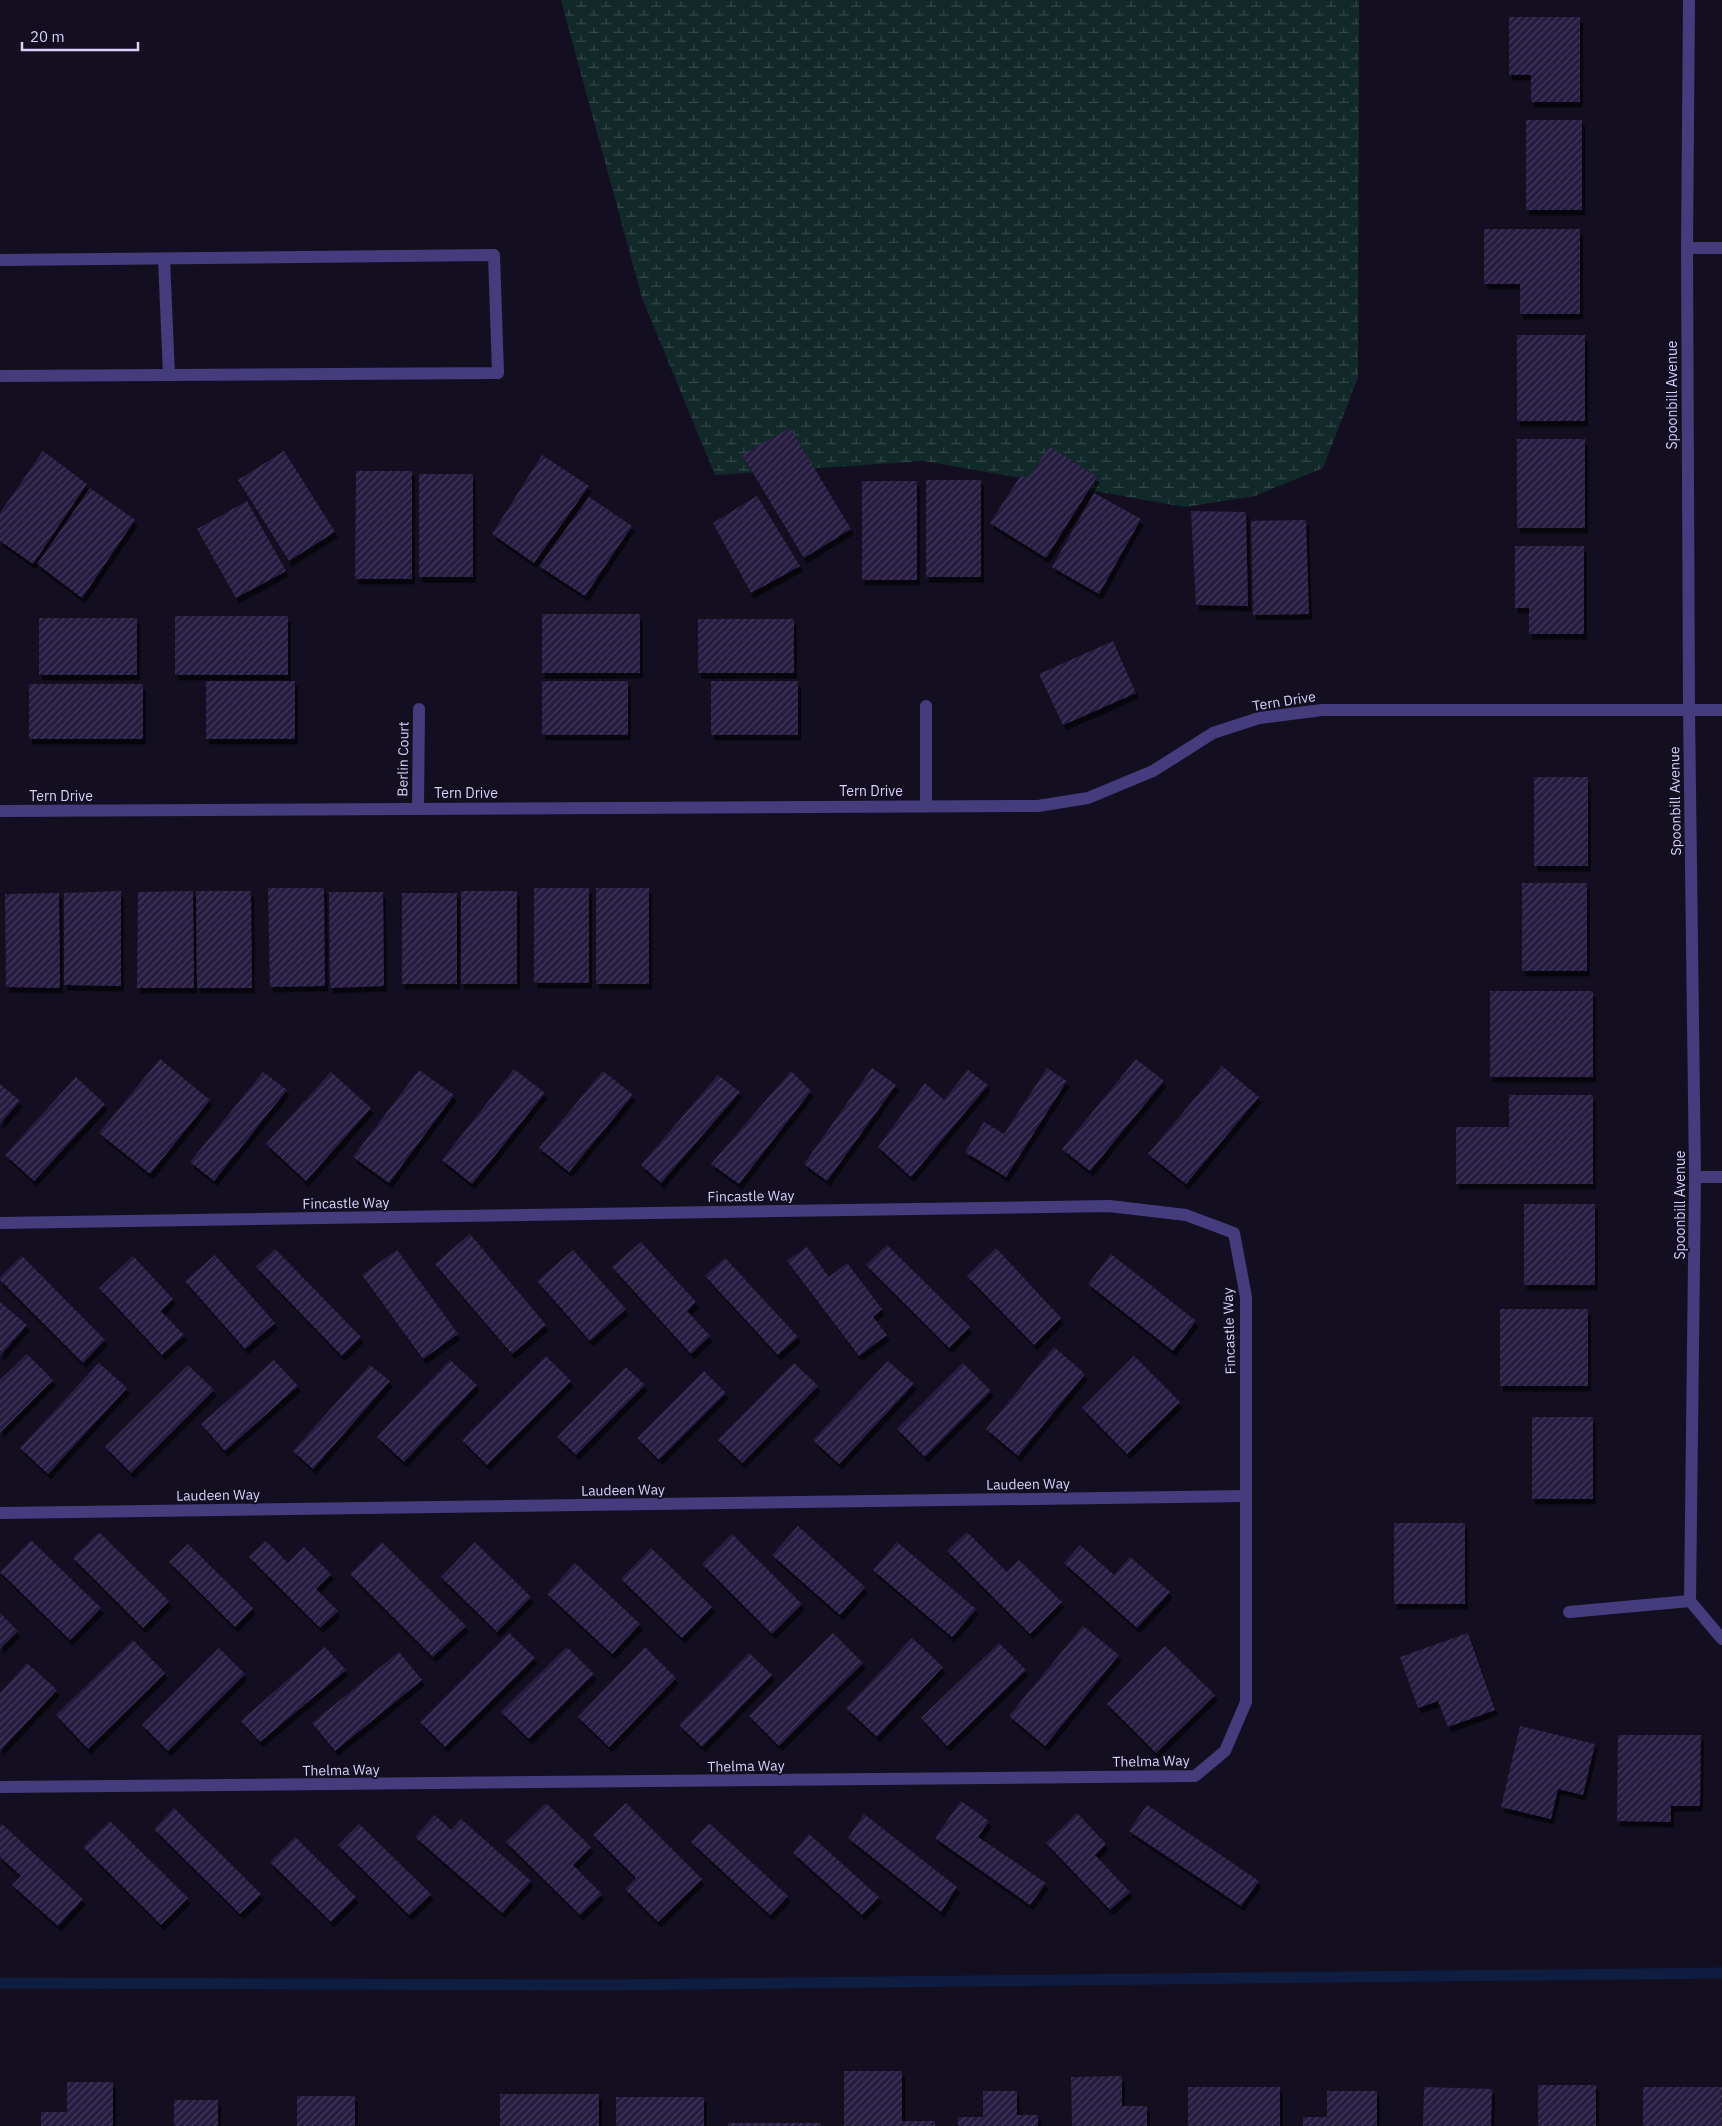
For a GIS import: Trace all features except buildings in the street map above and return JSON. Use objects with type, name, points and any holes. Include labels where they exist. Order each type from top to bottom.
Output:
[{"type":"street","name":"Spoonbill Avenue","points":[[1689,0],[1687,248],[1689,710],[1695,1177],[1690,1601]]},
{"type":"street","points":[[1687,248],[1722,248]]},
{"type":"street","points":[[0,260],[494,255],[498,373],[0,376]]},
{"type":"street","points":[[164,258],[169,375]]},
{"type":"street","points":[[926,706],[926,806]]},
{"type":"street","name":"Berlin Court","points":[[418,809],[419,709]]},
{"type":"street","name":"Tern Drive","points":[[0,811],[1038,806],[1088,798],[1153,771],[1213,733],[1259,718],[1313,711],[1722,710]]},
{"type":"street","points":[[1695,1177],[1722,1177]]},
{"type":"street","name":"Fincastle Way","points":[[0,1223],[1109,1206],[1186,1215],[1234,1232],[1246,1297],[1246,1496]]},
{"type":"street","name":"Laudeen Way","points":[[0,1513],[1246,1496]]},
{"type":"street","name":"Thelma Way","points":[[0,1787],[1195,1776],[1225,1751],[1246,1702],[1246,1496]]},
{"type":"street","points":[[1568,1612],[1690,1601],[1722,1638]]},
{"type":"green space","points":[[561,0],[1359,0],[1358,377],[1323,468],[1255,496],[1185,507],[924,461],[715,475],[642,298]]},
{"type":"waterway","points":[[0,1983],[608,1985],[1722,1973]]}]
